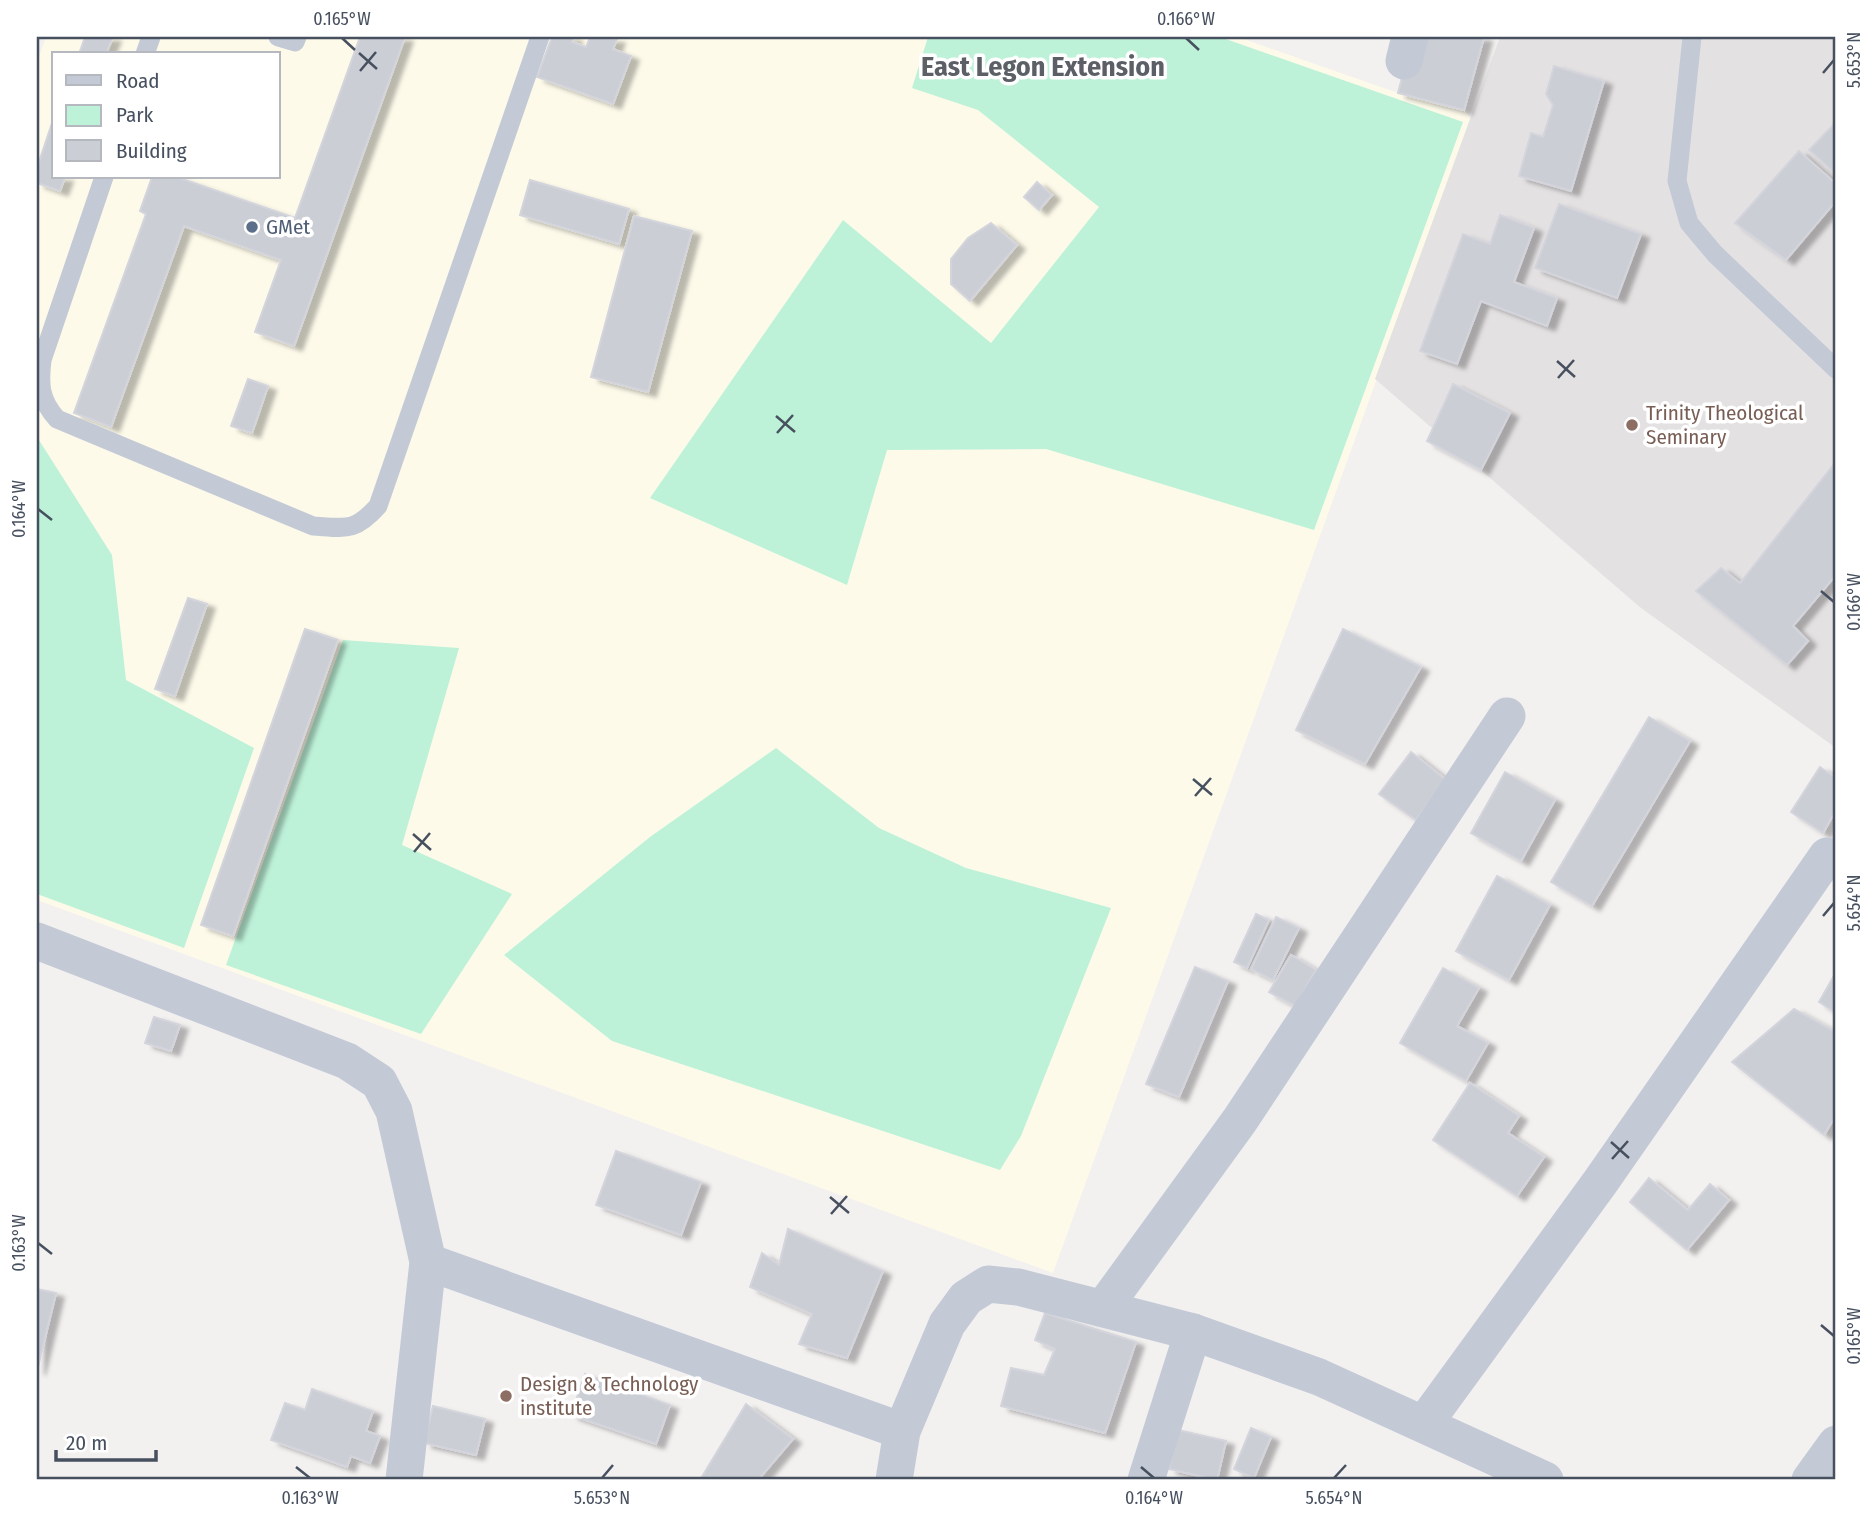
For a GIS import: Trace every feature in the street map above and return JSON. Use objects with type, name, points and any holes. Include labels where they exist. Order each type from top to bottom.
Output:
[{"type":"street","points":[[1104,1307],[1240,1120],[1507,716]]},
{"type":"street","points":[[1424,1424],[1601,1181],[1827,856]]},
{"type":"street","points":[[37,941],[347,1061],[379,1082],[394,1111],[428,1262],[404,1480]]},
{"type":"street","points":[[428,1262],[902,1430]]},
{"type":"street","points":[[894,1480],[902,1430],[947,1324],[966,1298],[988,1284],[1018,1287],[1104,1307],[1193,1332],[1319,1377],[1545,1480]]},
{"type":"street","points":[[1146,1480],[1193,1332]]},
{"type":"street","points":[[1810,1480],[1836,1444]]},
{"type":"lane","points":[[278,37],[295,41],[297,37]]},
{"type":"lane","points":[[104,178],[41,360],[38,385],[46,406],[57,419],[313,526],[345,528],[361,525],[378,506],[540,37]]},
{"type":"lane","points":[[1692,37],[1677,181],[1689,223],[1715,254],[1836,369]]},
{"type":"shaded area","points":[[46,37],[1238,37],[1398,93],[1464,110],[1471,119],[1053,1273],[37,900],[37,62]]},
{"type":"shaded area","name":"Trinity Theological Seminary","points":[[1500,37],[1836,37],[1836,748],[1641,608],[1375,379]]},
{"type":"green space","points":[[928,37],[1220,37],[1463,122],[1314,530],[1046,449],[887,450],[847,585],[650,498],[843,220],[991,343],[1099,207],[978,110],[912,88]]},
{"type":"green space","points":[[37,437],[112,555],[126,680],[254,748],[184,948],[37,894]]},
{"type":"green space","points":[[343,640],[459,648],[402,845],[512,894],[421,1034],[226,965]]},
{"type":"green space","points":[[776,748],[879,828],[966,868],[1111,908],[1021,1136],[1000,1170],[612,1041],[504,955],[650,837]]},
{"type":"building","points":[[85,37],[113,37],[107,52],[80,52]]},
{"type":"building","points":[[360,37],[405,37],[294,346],[255,332],[281,260],[184,226],[111,427],[74,413],[146,214],[140,211],[152,178],[180,178],[295,218]]},
{"type":"building","points":[[552,37],[574,37],[572,42],[586,47],[590,37],[617,39],[613,49],[631,56],[613,104],[537,77]]},
{"type":"building","points":[[1421,37],[1484,37],[1464,110],[1398,93],[1406,62]]},
{"type":"building","points":[[1554,66],[1604,81],[1571,191],[1519,176],[1531,133],[1543,137],[1553,105],[1546,94]]},
{"type":"building","points":[[1836,122],[1836,174],[1809,150]]},
{"type":"building","points":[[52,123],[52,178],[65,178],[60,191],[37,183],[37,168]]},
{"type":"building","points":[[1799,151],[1836,184],[1836,201],[1786,260],[1735,223]]},
{"type":"building","points":[[530,180],[629,209],[619,244],[520,215]]},
{"type":"building","points":[[1037,182],[1052,195],[1039,210],[1024,197]]},
{"type":"building","points":[[1559,204],[1641,234],[1617,298],[1535,268]]},
{"type":"building","points":[[1500,215],[1534,228],[1514,282],[1557,298],[1547,326],[1481,301],[1457,364],[1420,351],[1463,234],[1490,244]]},
{"type":"building","points":[[634,216],[692,231],[648,392],[591,377]]},
{"type":"building","points":[[991,223],[1017,245],[970,301],[951,284],[951,259],[968,238]]},
{"type":"building","points":[[248,379],[268,386],[252,433],[231,426]]},
{"type":"building","points":[[1453,384],[1510,413],[1481,470],[1427,441]]},
{"type":"building","points":[[1834,464],[1836,575],[1793,626],[1808,641],[1787,665],[1696,591],[1721,568],[1740,583]]},
{"type":"building","points":[[188,598],[207,604],[175,696],[155,689]]},
{"type":"building","points":[[305,629],[338,640],[233,936],[201,925]]},
{"type":"building","points":[[1343,629],[1421,667],[1365,764],[1296,730]]},
{"type":"building","points":[[1649,717],[1690,741],[1592,906],[1551,882]]},
{"type":"building","points":[[1411,752],[1445,779],[1416,820],[1379,794]]},
{"type":"building","points":[[1820,767],[1836,778],[1836,810],[1823,833],[1791,812]]},
{"type":"building","points":[[1505,772],[1555,800],[1521,861],[1471,833]]},
{"type":"building","points":[[1497,876],[1550,905],[1509,980],[1456,951]]},
{"type":"building","points":[[1256,914],[1269,920],[1247,968],[1234,962]]},
{"type":"building","points":[[1276,917],[1299,928],[1273,980],[1251,969]]},
{"type":"building","points":[[1291,955],[1316,970],[1295,1006],[1269,992]]},
{"type":"building","points":[[1195,967],[1228,981],[1179,1097],[1146,1084]]},
{"type":"building","points":[[1443,968],[1479,988],[1457,1026],[1488,1043],[1466,1081],[1400,1043]]},
{"type":"building","points":[[1836,972],[1836,1013],[1819,1002]]},
{"type":"building","points":[[1794,1009],[1836,1032],[1836,1115],[1824,1135],[1732,1062]]},
{"type":"building","points":[[154,1017],[180,1025],[171,1051],[145,1043]]},
{"type":"building","points":[[1470,1083],[1519,1116],[1508,1133],[1544,1157],[1517,1196],[1433,1140]]},
{"type":"building","points":[[616,1151],[701,1182],[681,1235],[596,1205]]},
{"type":"building","points":[[1649,1178],[1688,1210],[1710,1184],[1729,1200],[1687,1250],[1630,1202]]},
{"type":"building","points":[[788,1229],[883,1271],[847,1358],[799,1344],[812,1314],[750,1287],[762,1253],[779,1265]]},
{"type":"building","points":[[37,1289],[56,1293],[37,1371]]},
{"type":"building","points":[[1045,1313],[1136,1342],[1105,1433],[1001,1406],[1011,1368],[1044,1375],[1055,1349],[1035,1340]]},
{"type":"building","points":[[585,1374],[670,1405],[656,1444],[571,1415]]},
{"type":"building","points":[[312,1389],[373,1411],[366,1431],[380,1436],[370,1463],[351,1456],[347,1467],[271,1440],[285,1403],[305,1410]]},
{"type":"building","points":[[746,1404],[793,1439],[758,1480],[700,1480]]},
{"type":"building","points":[[433,1406],[485,1419],[476,1455],[424,1443]]},
{"type":"building","points":[[1251,1428],[1271,1437],[1254,1478],[1234,1469]]},
{"type":"building","points":[[1178,1430],[1226,1441],[1217,1480],[1169,1469]]},
{"type":"place","name":"GMet","points":[[252,227]]},
{"type":"place","name":"Trinity Theological Seminary","points":[[1632,425]]},
{"type":"place","name":"Design & Technology institute","points":[[506,1396]]},
{"type":"district","name":"East Legon Extension","points":[[1043,66]]}]
